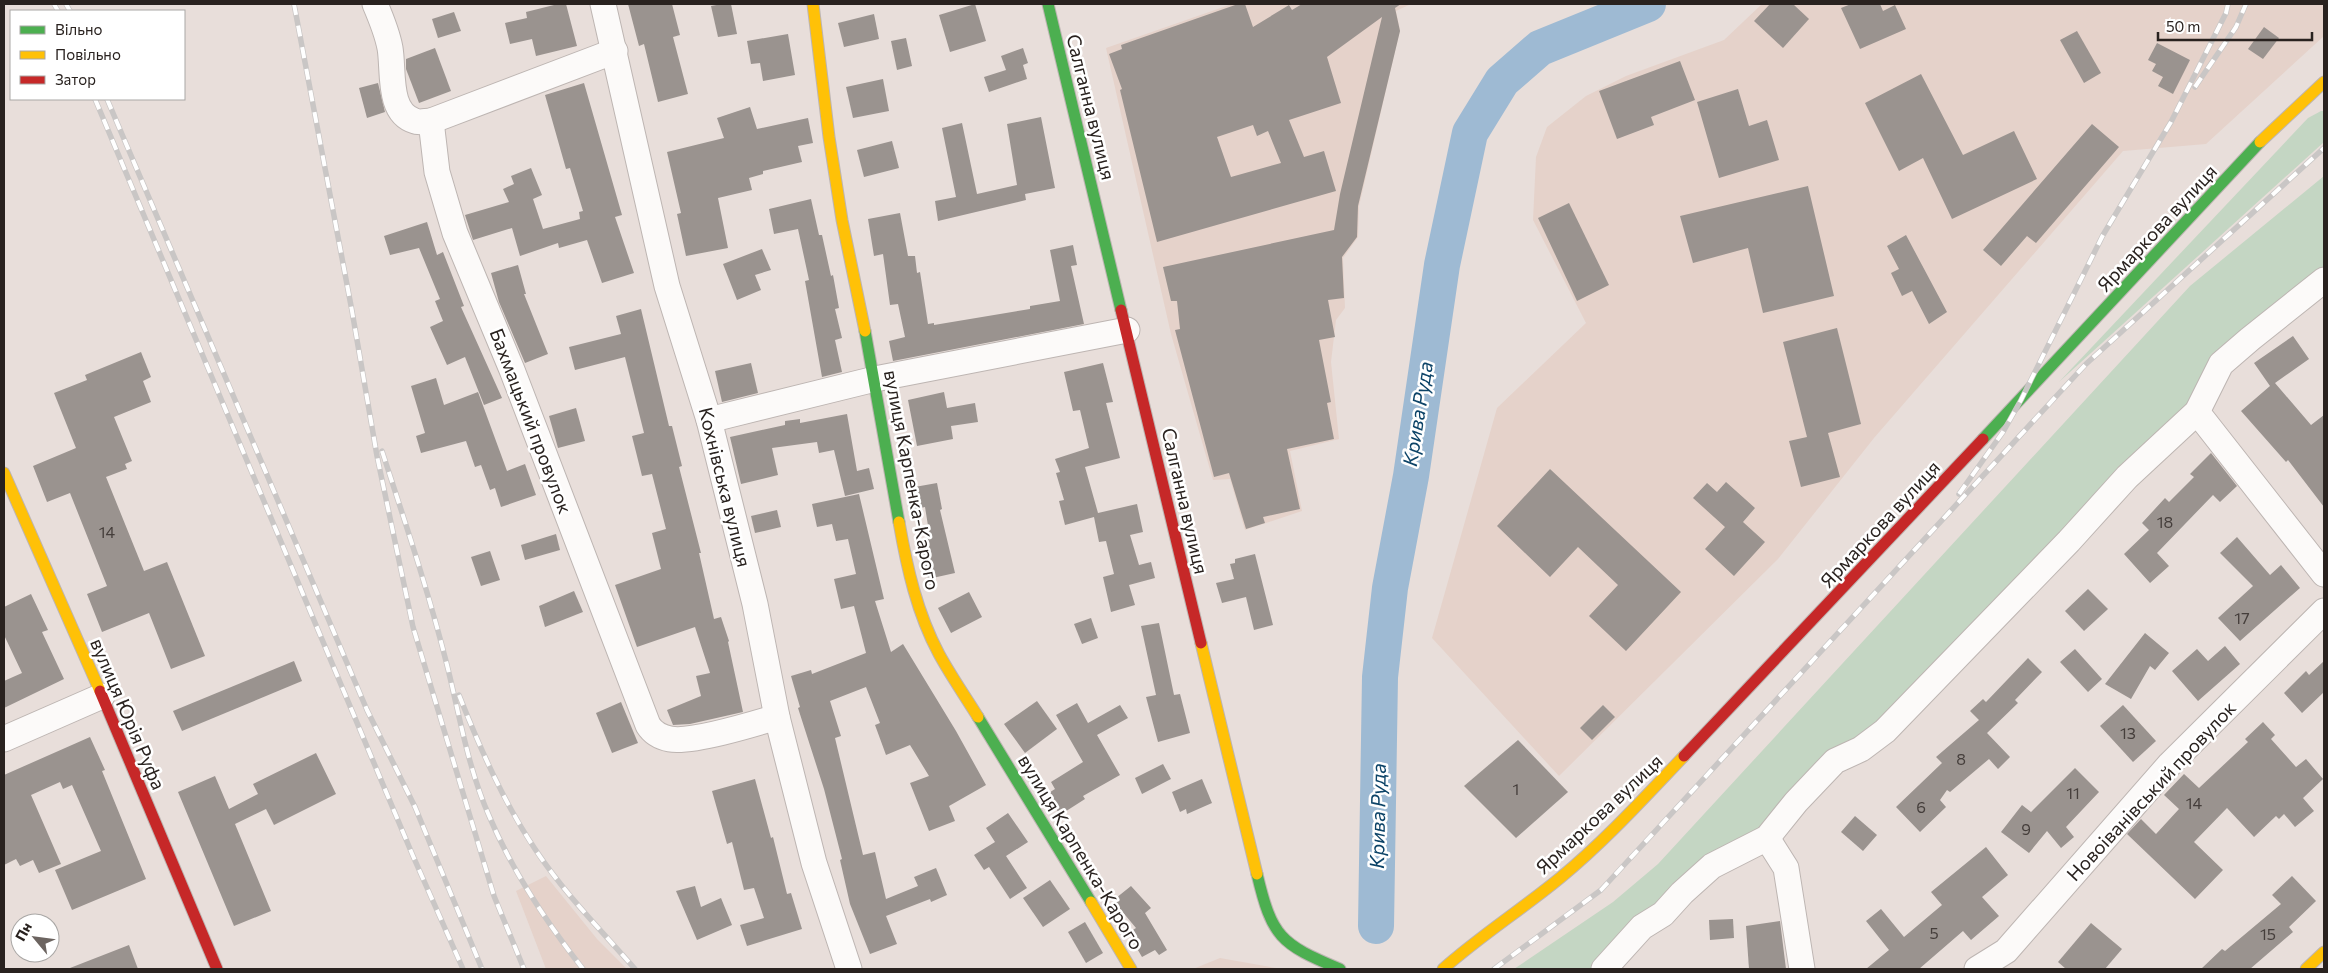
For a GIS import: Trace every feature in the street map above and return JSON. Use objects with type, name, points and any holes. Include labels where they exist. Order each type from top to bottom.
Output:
[{"type":"street","points":[[375,4],[385,26],[390,48],[394,93],[403,113],[416,122],[431,121],[615,50]]},
{"type":"street","name":"Кохнівська вулиця","points":[[603,4],[615,50],[667,286],[709,420],[755,604],[777,717],[814,863],[849,969]]},
{"type":"street","name":"вулиця Карпенка-Карого","points":[[813,4],[829,137],[842,220],[875,379],[905,558],[918,606],[935,646],[1131,969]]},
{"type":"street","name":"Салганна вулиця","points":[[1048,4],[1266,912],[1276,932],[1287,943],[1302,954],[1340,969]]},
{"type":"street","name":"Ярмаркова вулиця","points":[[1443,969],[1477,939],[1560,878],[1626,817],[1816,618],[2265,137],[2324,82]]},
{"type":"street","name":"Бахмацький провулок","points":[[431,121],[437,172],[455,233],[512,370],[648,725],[653,733],[671,740],[691,738],[742,727],[777,717]]},
{"type":"street","points":[[1604,969],[1642,927],[1663,914],[1682,893],[1712,866],[1767,838],[1796,802],[1835,761],[1861,749],[1885,731],[2069,541],[2127,477],[2197,412],[2221,364],[2324,280]]},
{"type":"street","points":[[709,420],[875,379],[1127,330]]},
{"type":"street","points":[[2197,412],[2324,574]]},
{"type":"street","name":"вулиця Юрія Руфа","points":[[4,473],[102,696],[217,969]]},
{"type":"street","name":"Новоіванівський провулок","points":[[1977,969],[2006,951],[2170,764],[2324,611]]},
{"type":"street","points":[[4,739],[102,696]]},
{"type":"street","points":[[1767,838],[1786,868],[1802,969]]},
{"type":"street","points":[[2306,969],[2324,952]]},
{"type":"shaded area","points":[[1232,4],[1411,4],[1396,11],[1400,30],[1359,206],[1358,237],[1343,258],[1345,308],[1336,320],[1331,362],[1339,439],[1290,451],[1302,511],[1245,530],[1230,479],[1213,480],[1171,334],[1106,48]]},
{"type":"shaded area","points":[[1762,4],[2324,4],[2324,36],[2206,144],[2123,151],[1874,438],[1778,559],[1559,776],[1432,638],[1497,408],[1586,323],[1533,220],[1536,157],[1547,127],[1586,96],[1626,76],[1724,40]]},
{"type":"shaded area","points":[[546,876],[597,939],[627,969],[546,969],[516,891]]},
{"type":"shaded area","points":[[1220,958],[1276,968],[1278,969],[1193,969]]},
{"type":"green space","points":[[2324,111],[2324,142],[2059,382],[2308,118]]},
{"type":"green space","points":[[2324,176],[2324,276],[2194,410],[1765,834],[1601,969],[1514,969],[1613,902],[1658,864],[2190,286]]},
{"type":"building","points":[[558,4],[566,4],[577,46],[536,56],[532,39],[510,44],[505,23],[527,18],[526,12]]},
{"type":"building","points":[[628,4],[672,4],[680,35],[673,37],[688,94],[658,102],[644,44],[639,46]]},
{"type":"building","points":[[731,4],[737,34],[718,37],[711,6]]},
{"type":"building","points":[[975,4],[986,41],[950,52],[939,15]]},
{"type":"building","points":[[1238,4],[1245,4],[1253,27],[1289,5],[1292,10],[1302,4],[1401,4],[1395,8],[1400,31],[1358,206],[1357,237],[1342,257],[1344,298],[1328,300],[1335,337],[1319,340],[1331,402],[1327,403],[1334,439],[1287,449],[1300,509],[1263,517],[1265,523],[1246,529],[1229,473],[1214,477],[1175,330],[1180,329],[1177,301],[1171,301],[1163,267],[1334,230],[1340,194],[1382,17],[1327,57],[1341,103],[1289,120],[1304,157],[1324,151],[1336,191],[1157,242],[1120,90],[1122,89],[1109,54],[1122,49],[1121,45]],"holes":[[[1253,125],[1257,136],[1268,131],[1281,163],[1231,177],[1217,137]]]},
{"type":"building","points":[[1770,4],[1793,4],[1809,19],[1783,48],[1754,21]]},
{"type":"building","points":[[1851,4],[1880,4],[1883,11],[1895,5],[1906,29],[1860,49],[1841,8]]},
{"type":"building","points":[[454,12],[461,31],[438,38],[432,19]]},
{"type":"building","points":[[874,14],[879,39],[844,47],[838,23]]},
{"type":"building","points":[[2264,27],[2279,38],[2263,59],[2248,49]]},
{"type":"building","points":[[2077,31],[2101,73],[2084,83],[2060,40]]},
{"type":"building","points":[[788,34],[795,75],[763,81],[760,63],[751,64],[747,41]]},
{"type":"building","points":[[906,38],[912,66],[897,70],[891,41]]},
{"type":"building","points":[[2157,43],[2190,60],[2173,94],[2158,86],[2163,77],[2152,71],[2156,64],[2148,60]]},
{"type":"building","points":[[435,48],[451,91],[419,103],[406,69],[406,59]]},
{"type":"building","points":[[1023,48],[1028,63],[1023,65],[1027,79],[989,92],[984,77],[1006,70],[1001,56]]},
{"type":"building","points":[[1680,61],[1695,100],[1651,117],[1654,125],[1617,139],[1599,91]]},
{"type":"building","points":[[1921,74],[1963,155],[2014,131],[2037,179],[1952,219],[1923,158],[1899,171],[1865,103]]},
{"type":"building","points":[[883,79],[889,111],[853,118],[846,87]]},
{"type":"building","points":[[378,83],[385,112],[367,118],[359,88]]},
{"type":"building","points":[[584,83],[622,215],[615,217],[634,273],[602,283],[587,240],[559,248],[558,243],[520,256],[512,228],[473,240],[465,215],[509,202],[503,189],[514,184],[511,176],[531,168],[542,195],[533,199],[543,229],[580,219],[579,212],[583,211],[570,168],[566,169],[545,95]]},
{"type":"building","points":[[1738,89],[1749,126],[1767,120],[1779,160],[1719,178],[1697,102]]},
{"type":"building","points":[[750,107],[757,129],[808,118],[813,143],[798,146],[802,162],[763,171],[763,174],[749,178],[752,190],[718,198],[728,248],[686,256],[677,214],[681,213],[667,152],[724,138],[717,118]]},
{"type":"building","points":[[1041,117],[1055,188],[1025,194],[1026,200],[938,221],[935,201],[956,197],[942,128],[962,123],[977,194],[1017,185],[1007,124]]},
{"type":"building","points":[[2092,124],[2119,147],[2036,243],[2027,236],[2001,266],[1983,250]]},
{"type":"building","points":[[892,141],[899,168],[864,177],[857,150]]},
{"type":"building","points":[[1808,186],[1834,296],[1763,313],[1748,248],[1693,263],[1680,216]]},
{"type":"building","points":[[811,199],[819,235],[822,235],[831,276],[833,275],[839,308],[835,309],[842,338],[835,340],[842,372],[822,377],[805,281],[809,280],[798,229],[774,234],[769,209]]},
{"type":"building","points":[[1569,203],[1609,285],[1577,301],[1538,218]]},
{"type":"building","points":[[900,213],[908,256],[915,256],[917,273],[920,272],[928,324],[934,323],[934,325],[1030,309],[1030,306],[1060,301],[1050,250],[1073,245],[1077,265],[1071,266],[1084,324],[893,361],[889,341],[905,337],[898,304],[890,305],[883,254],[874,256],[868,219]]},
{"type":"building","points":[[427,222],[437,255],[443,252],[464,306],[461,307],[502,398],[484,405],[465,357],[447,365],[430,327],[443,321],[435,301],[440,299],[419,248],[390,255],[384,236]]},
{"type":"building","points":[[1906,235],[1947,312],[1929,324],[1912,291],[1902,296],[1891,273],[1899,269],[1887,246]]},
{"type":"building","points":[[762,249],[771,270],[755,275],[761,290],[737,300],[723,264]]},
{"type":"building","points":[[518,265],[526,294],[524,294],[548,354],[525,363],[499,302],[491,273]]},
{"type":"building","points":[[641,309],[669,426],[672,426],[682,466],[679,467],[701,553],[699,553],[714,619],[721,617],[729,641],[743,712],[690,724],[673,725],[667,710],[701,696],[696,676],[710,673],[695,627],[637,647],[615,585],[661,569],[652,533],[666,529],[652,474],[642,476],[632,436],[644,433],[625,357],[575,370],[569,347],[621,334],[616,316]]},
{"type":"building","points":[[1837,328],[1861,424],[1828,433],[1840,477],[1801,487],[1789,441],[1807,437],[1783,342]]},
{"type":"building","points":[[2293,336],[2309,359],[2275,383],[2311,425],[2324,415],[2324,507],[2288,460],[2286,462],[2241,411],[2270,386],[2254,363]]},
{"type":"building","points":[[141,352],[151,377],[143,381],[151,402],[114,417],[132,461],[125,464],[127,469],[106,477],[144,571],[167,562],[205,656],[171,669],[149,613],[102,632],[87,594],[107,586],[70,493],[47,502],[33,466],[76,448],[54,393],[87,380],[85,375]]},
{"type":"building","points":[[751,363],[758,393],[722,402],[715,371]]},
{"type":"building","points":[[1103,363],[1113,402],[1106,403],[1120,458],[1085,467],[1098,513],[1137,504],[1143,532],[1130,535],[1139,565],[1151,562],[1155,578],[1129,585],[1135,605],[1111,612],[1103,577],[1114,574],[1106,541],[1099,542],[1094,517],[1065,525],[1059,501],[1064,500],[1056,473],[1060,472],[1055,459],[1089,448],[1080,410],[1073,411],[1064,372]]},
{"type":"building","points":[[436,378],[444,405],[478,392],[507,471],[525,464],[536,495],[501,507],[495,488],[490,490],[481,465],[475,467],[466,441],[421,453],[416,436],[425,433],[411,386]]},
{"type":"building","points":[[944,392],[947,408],[975,403],[978,422],[951,426],[953,439],[917,446],[908,400]]},
{"type":"building","points":[[576,408],[585,441],[558,448],[549,416]]},
{"type":"building","points":[[847,414],[857,471],[869,468],[874,489],[845,496],[834,450],[819,453],[817,442],[772,448],[778,475],[741,484],[730,437],[785,425],[785,421],[800,419],[800,423]]},
{"type":"building","points":[[2211,453],[2237,486],[2220,502],[2213,495],[2157,553],[2169,566],[2150,583],[2124,554],[2149,530],[2142,523],[2165,498],[2169,502],[2194,477],[2190,474]]},
{"type":"building","points":[[1550,469],[1681,592],[1626,651],[1589,616],[1618,585],[1578,547],[1550,577],[1497,526]]},
{"type":"building","points":[[1726,482],[1755,508],[1743,522],[1765,542],[1734,576],[1705,549],[1725,527],[1693,498],[1707,483],[1717,492]]},
{"type":"building","points":[[937,483],[942,509],[940,510],[955,573],[928,579],[920,548],[924,547],[922,540],[930,538],[925,507],[913,510],[909,488]]},
{"type":"building","points":[[859,494],[884,599],[875,601],[891,652],[903,644],[956,731],[986,785],[949,806],[955,821],[929,831],[910,783],[929,776],[910,745],[886,755],[875,725],[880,723],[866,687],[830,701],[841,736],[835,738],[863,855],[875,852],[886,899],[918,886],[914,877],[936,868],[947,895],[931,902],[930,899],[886,916],[897,944],[870,954],[850,904],[840,860],[842,859],[824,789],[798,708],[800,707],[791,676],[811,670],[812,674],[866,653],[854,606],[841,609],[834,579],[856,574],[848,539],[836,541],[832,524],[817,527],[812,504]]},
{"type":"building","points":[[777,510],[781,527],[755,533],[751,516]]},
{"type":"building","points":[[556,534],[560,550],[525,560],[521,545]]},
{"type":"building","points":[[2237,537],[2270,575],[2281,565],[2300,588],[2240,641],[2218,618],[2253,586],[2220,553]]},
{"type":"building","points":[[490,551],[500,580],[481,586],[471,557]]},
{"type":"building","points":[[1255,554],[1273,625],[1254,630],[1246,597],[1222,603],[1216,583],[1234,579],[1230,564],[1235,563],[1235,559]]},
{"type":"building","points":[[2088,589],[2108,609],[2084,631],[2065,611]]},
{"type":"building","points":[[574,591],[583,612],[545,627],[539,606]]},
{"type":"building","points":[[969,592],[982,617],[951,633],[938,608]]},
{"type":"building","points":[[31,594],[48,630],[42,632],[64,679],[4,708],[4,681],[22,673],[4,635],[4,607]]},
{"type":"building","points":[[1091,618],[1098,638],[1082,644],[1074,624]]},
{"type":"building","points":[[1159,623],[1174,695],[1180,694],[1190,733],[1158,742],[1146,697],[1156,695],[1141,626]]},
{"type":"building","points":[[2145,633],[2169,653],[2155,670],[2150,666],[2131,699],[2105,684]]},
{"type":"building","points":[[2225,646],[2240,664],[2198,701],[2172,671],[2197,649],[2208,661]]},
{"type":"building","points":[[2075,649],[2102,679],[2088,692],[2060,662]]},
{"type":"building","points":[[2028,658],[2042,672],[2015,700],[2018,703],[1987,733],[2010,757],[1998,769],[1989,759],[1950,792],[1947,790],[1940,800],[1946,807],[1920,832],[1896,807],[1942,763],[1936,757],[1979,720],[1970,711],[1983,699],[1986,702]]},
{"type":"building","points":[[294,661],[302,681],[182,731],[173,711]]},
{"type":"building","points":[[2324,661],[2324,692],[2302,713],[2284,693],[2306,671],[2309,675]]},
{"type":"building","points":[[1037,701],[1057,729],[1025,753],[1004,724]]},
{"type":"building","points":[[621,702],[638,743],[612,753],[596,713]]},
{"type":"building","points":[[1077,703],[1088,723],[1120,705],[1128,718],[1097,735],[1120,775],[1083,796],[1085,799],[1060,815],[1047,794],[1055,789],[1051,782],[1083,762],[1056,715]]},
{"type":"building","points":[[1603,705],[1615,717],[1592,740],[1580,728]]},
{"type":"building","points":[[2123,705],[2156,741],[2133,762],[2100,726]]},
{"type":"building","points":[[2263,722],[2275,735],[2271,739],[2296,767],[2306,759],[2323,779],[2303,798],[2314,811],[2295,827],[2284,814],[2279,819],[2276,816],[2254,837],[2227,808],[2194,842],[2223,870],[2195,899],[2127,834],[2141,819],[2156,834],[2179,809],[2164,795],[2184,774],[2199,788],[2248,742],[2245,739]]},
{"type":"building","points":[[90,737],[105,770],[102,771],[146,879],[72,910],[55,870],[101,851],[72,785],[63,789],[60,782],[31,795],[61,864],[39,873],[33,860],[20,866],[16,859],[4,865],[4,775]]},
{"type":"building","points":[[1518,740],[1568,792],[1516,838],[1464,786]]},
{"type":"building","points":[[316,753],[336,794],[274,825],[266,809],[235,824],[271,911],[234,926],[178,792],[215,776],[229,809],[258,794],[253,784]]},
{"type":"building","points":[[1163,764],[1171,779],[1142,794],[1135,778]]},
{"type":"building","points":[[2075,768],[2099,792],[2066,827],[2074,837],[2061,848],[2047,831],[2029,853],[2001,832],[2022,805],[2031,812]]},
{"type":"building","points":[[755,779],[771,838],[773,837],[787,894],[791,893],[802,929],[747,946],[740,925],[764,918],[754,888],[744,890],[732,842],[727,844],[712,791]]},
{"type":"building","points":[[1202,779],[1212,803],[1187,814],[1186,809],[1180,812],[1172,792]]},
{"type":"building","points":[[1008,813],[1028,842],[1006,856],[1027,888],[1010,899],[989,867],[984,870],[974,855],[995,842],[986,828]]},
{"type":"building","points":[[1855,816],[1877,835],[1863,851],[1841,832]]},
{"type":"building","points":[[1986,847],[2008,875],[1982,897],[1999,916],[1971,940],[1963,931],[1919,969],[1866,969],[1889,950],[1866,921],[1881,909],[1904,937],[1942,905],[1931,892]]},
{"type":"building","points":[[2292,876],[2316,901],[2289,927],[2293,932],[2250,969],[2201,969],[2222,949],[2225,951],[2281,904],[2272,895]]},
{"type":"building","points":[[1050,880],[1070,909],[1043,927],[1023,898]]},
{"type":"building","points":[[695,886],[701,907],[721,898],[732,925],[697,940],[676,891]]},
{"type":"building","points":[[1131,886],[1151,908],[1145,913],[1167,950],[1159,955],[1155,950],[1142,957],[1128,933],[1136,928],[1116,904],[1116,898]]},
{"type":"building","points":[[1733,919],[1734,938],[1710,940],[1709,920]]},
{"type":"building","points":[[1780,921],[1786,969],[1749,969],[1746,926]]},
{"type":"building","points":[[1085,922],[1103,953],[1086,963],[1068,932]]},
{"type":"building","points":[[2091,923],[2122,949],[2105,969],[2066,969],[2058,962]]},
{"type":"building","points":[[129,945],[138,969],[70,969],[70,968]]},
{"type":"waterway","name":"Крива Руда","points":[[1376,926],[1380,677],[1390,588],[1411,476],[1442,265],[1470,133],[1502,81],[1540,48],[1648,4]]},
{"type":"railway","points":[[54,4],[57,10]]},
{"type":"railway","points":[[66,4],[69,10]]},
{"type":"railway","points":[[294,4],[352,311],[377,456],[413,627],[494,896],[524,969]]},
{"type":"railway","points":[[1959,494],[2003,432],[2021,400],[2103,235],[2171,122],[2226,13],[2228,4]]},
{"type":"railway","points":[[2195,87],[2236,27],[2246,4]]},
{"type":"railway","points":[[95,100],[413,856],[463,969]]},
{"type":"railway","points":[[107,100],[367,710],[415,807],[482,969]]},
{"type":"railway","points":[[1494,969],[1601,890],[2086,364],[2324,148]]},
{"type":"railway","points":[[382,451],[432,611],[470,762],[482,799],[499,838],[520,877],[557,934],[583,969]]},
{"type":"railway","points":[[459,695],[493,774],[523,831],[570,896],[635,969]]},
{"type":"traffic: fast","points":[[1048,4],[1121,310]]},
{"type":"traffic: fast","points":[[1983,439],[2260,142]]},
{"type":"traffic: fast","points":[[865,331],[899,522]]},
{"type":"traffic: fast","points":[[978,717],[1091,902]]},
{"type":"traffic: fast","points":[[1257,874],[1268,912],[1282,936],[1291,945],[1340,969]]},
{"type":"traffic: slow","points":[[813,4],[829,137],[842,220],[865,331]]},
{"type":"traffic: slow","points":[[2260,142],[2324,82]]},
{"type":"traffic: slow","points":[[4,473],[100,691]]},
{"type":"traffic: slow","points":[[899,522],[909,573],[931,638],[978,717]]},
{"type":"traffic: slow","points":[[1201,643],[1257,874]]},
{"type":"traffic: slow","points":[[1443,969],[1471,945],[1577,864],[1624,819],[1684,756]]},
{"type":"traffic: slow","points":[[1091,902],[1131,969]]},
{"type":"traffic: slow","points":[[2306,969],[2324,952]]},
{"type":"traffic: jam","points":[[1121,310],[1201,643]]},
{"type":"traffic: jam","points":[[1684,756],[1983,439]]},
{"type":"traffic: jam","points":[[100,691],[217,969]]}]
